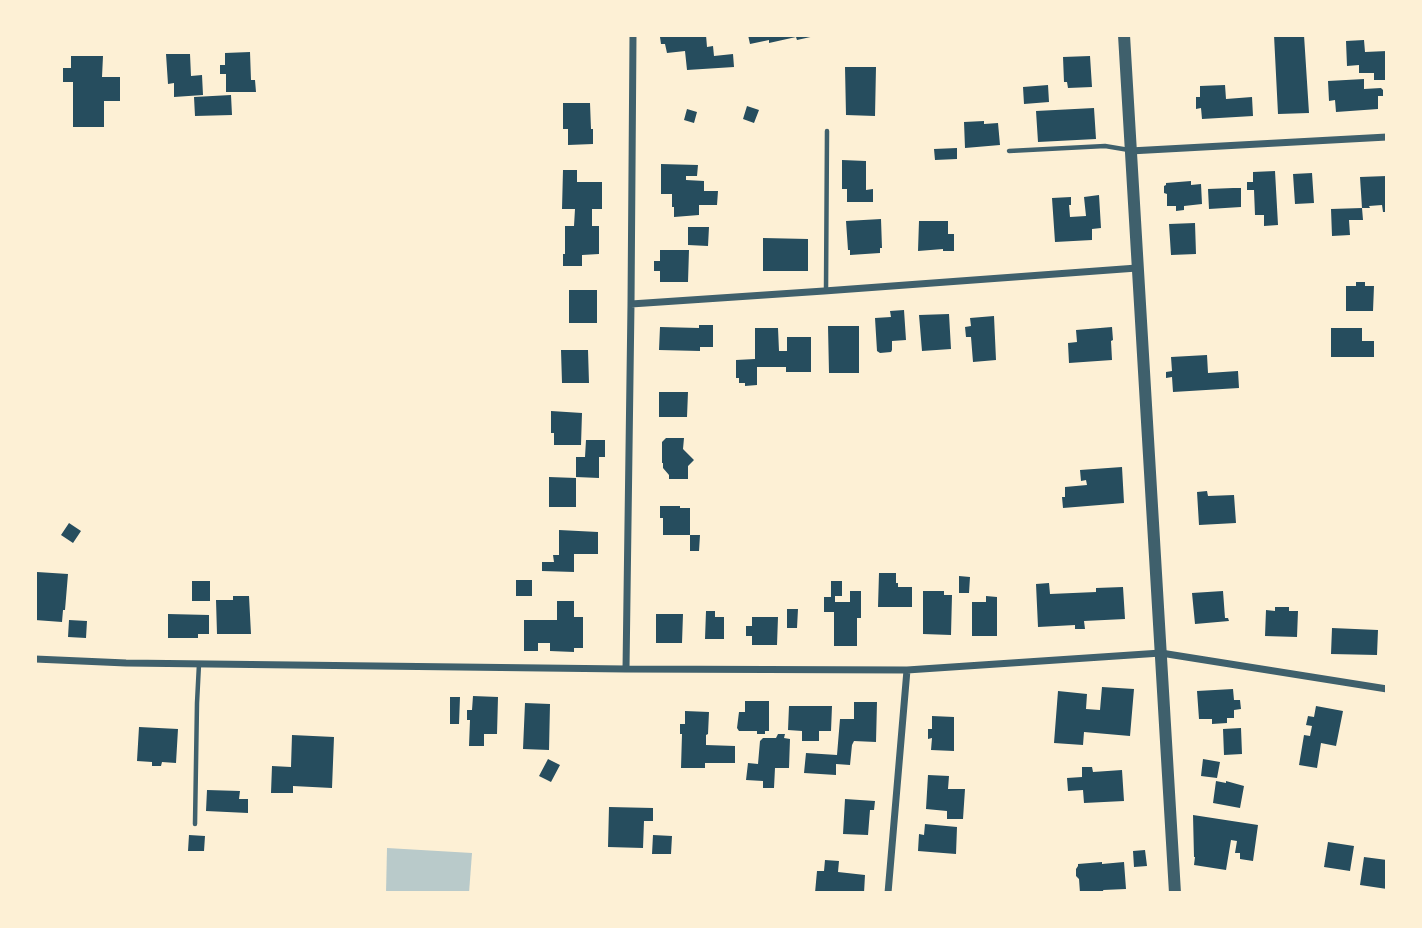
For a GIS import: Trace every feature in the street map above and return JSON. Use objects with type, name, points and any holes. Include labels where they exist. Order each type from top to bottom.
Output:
[{"type":"street","points":[[625,669],[633,35]]},
{"type":"street","points":[[1124,35],[1175,893]]},
{"type":"street","points":[[1130,150],[1387,137]]},
{"type":"street","points":[[631,304],[1137,268]]},
{"type":"street","points":[[35,659],[199,664],[907,670],[1161,653],[1387,689]]},
{"type":"street","points":[[888,893],[907,670]]},
{"type":"lane","points":[[826,291],[827,131]]},
{"type":"lane","points":[[1009,151],[1105,146],[1130,150]]},
{"type":"lane","points":[[195,824],[199,664]]},
{"type":"shaded area","points":[[387,848],[472,853],[469,893],[386,893]]},
{"type":"building","points":[[706,35],[707,47],[713,46],[714,56],[733,54],[734,67],[687,70],[685,51],[667,53],[665,44],[661,44],[660,37]]},
{"type":"building","points":[[748,35],[815,35],[815,36],[750,44]]},
{"type":"building","points":[[1274,35],[1304,35],[1309,113],[1278,114]]},
{"type":"building","points":[[1364,40],[1365,52],[1387,51],[1387,80],[1374,80],[1374,73],[1359,73],[1359,65],[1347,66],[1346,41]]},
{"type":"building","points":[[250,52],[251,80],[255,80],[256,92],[226,92],[226,74],[220,74],[220,65],[225,65],[225,53]]},
{"type":"building","points":[[166,54],[190,54],[191,76],[202,75],[203,95],[174,97],[174,83],[168,84]]},
{"type":"building","points":[[71,56],[103,56],[102,77],[120,77],[120,101],[104,101],[104,127],[73,127],[73,82],[63,82],[63,68],[71,68]]},
{"type":"building","points":[[1090,56],[1092,87],[1068,88],[1067,82],[1064,82],[1063,57]]},
{"type":"building","points":[[845,67],[876,67],[875,116],[846,115]]},
{"type":"building","points":[[1364,79],[1364,89],[1383,90],[1383,96],[1378,96],[1378,109],[1336,112],[1335,100],[1329,101],[1328,81]]},
{"type":"building","points":[[1048,85],[1049,102],[1024,104],[1023,87]]},
{"type":"building","points":[[1225,85],[1226,99],[1252,97],[1253,116],[1202,119],[1201,108],[1196,109],[1200,86]]},
{"type":"building","points":[[231,95],[232,115],[195,116],[194,97]]},
{"type":"building","points":[[563,103],[590,103],[593,144],[568,145],[568,129],[563,129]]},
{"type":"building","points":[[747,106],[759,110],[754,123],[743,119]]},
{"type":"building","points":[[1094,108],[1096,139],[1038,142],[1036,111]]},
{"type":"building","points":[[687,109],[697,112],[694,123],[684,120]]},
{"type":"building","points":[[984,121],[984,124],[998,123],[1000,145],[965,148],[964,122]]},
{"type":"building","points":[[957,148],[957,159],[935,160],[934,149]]},
{"type":"building","points":[[842,160],[866,161],[866,190],[873,189],[873,202],[847,202],[847,189],[842,189]]},
{"type":"building","points":[[661,164],[698,165],[697,176],[686,176],[686,180],[704,181],[704,191],[718,191],[717,205],[699,205],[699,215],[674,217],[672,194],[661,194]]},
{"type":"building","points":[[563,170],[577,170],[577,182],[602,182],[602,209],[592,209],[592,226],[599,226],[599,254],[582,255],[582,266],[563,266],[565,226],[574,226],[575,209],[562,209]]},
{"type":"building","points":[[1275,171],[1278,225],[1264,226],[1264,215],[1255,215],[1254,190],[1247,190],[1247,182],[1253,182],[1253,172]]},
{"type":"building","points":[[1312,173],[1314,203],[1295,204],[1293,174]]},
{"type":"building","points":[[1387,176],[1387,212],[1383,212],[1382,205],[1362,208],[1360,177]]},
{"type":"building","points":[[1191,181],[1191,185],[1201,184],[1202,204],[1184,206],[1184,210],[1176,211],[1176,206],[1167,206],[1167,194],[1164,193],[1166,183]]},
{"type":"building","points":[[1241,188],[1241,207],[1209,209],[1208,189]]},
{"type":"building","points":[[1099,195],[1101,228],[1092,229],[1092,240],[1055,242],[1052,198],[1071,197],[1070,217],[1086,216],[1084,197]]},
{"type":"building","points":[[1362,208],[1363,220],[1349,220],[1350,235],[1332,236],[1331,209]]},
{"type":"building","points":[[881,219],[880,253],[850,255],[846,221]]},
{"type":"building","points":[[919,221],[948,221],[948,234],[954,234],[954,251],[918,251]]},
{"type":"building","points":[[1195,223],[1196,254],[1171,255],[1169,224]]},
{"type":"building","points":[[688,227],[709,227],[708,246],[688,245]]},
{"type":"building","points":[[763,238],[808,239],[808,271],[763,271]]},
{"type":"building","points":[[660,250],[689,250],[688,282],[660,282],[660,271],[654,271],[654,261],[660,261]]},
{"type":"building","points":[[1356,282],[1374,286],[1373,311],[1346,311],[1346,286],[1356,286]]},
{"type":"building","points":[[569,290],[597,290],[597,323],[569,323]]},
{"type":"building","points":[[904,310],[906,340],[892,341],[891,352],[880,353],[877,351],[875,318],[891,317],[890,311]]},
{"type":"building","points":[[949,314],[951,349],[922,351],[919,315]]},
{"type":"building","points":[[994,316],[996,360],[973,362],[971,337],[966,337],[965,327],[971,326],[970,318]]},
{"type":"building","points":[[699,325],[713,325],[713,347],[700,347],[700,351],[659,350],[660,327],[699,328]]},
{"type":"building","points":[[828,326],[859,326],[859,373],[829,373]]},
{"type":"building","points":[[1112,327],[1112,360],[1069,363],[1068,343],[1077,342],[1076,330]]},
{"type":"building","points":[[755,328],[778,328],[779,351],[787,351],[787,337],[811,337],[811,372],[786,372],[786,367],[757,367],[757,385],[745,386],[745,383],[739,383],[739,378],[736,378],[736,360],[755,359]]},
{"type":"building","points":[[1331,328],[1362,328],[1362,341],[1374,341],[1374,357],[1331,357]]},
{"type":"building","points":[[561,350],[588,350],[589,383],[562,383]]},
{"type":"building","points":[[1207,355],[1208,373],[1238,371],[1239,388],[1173,392],[1172,377],[1166,378],[1166,372],[1172,371],[1171,357]]},
{"type":"building","points":[[659,392],[688,392],[687,417],[659,417]]},
{"type":"building","points":[[551,411],[582,413],[581,445],[554,445]]},
{"type":"building","points":[[666,438],[684,438],[683,449],[694,460],[688,466],[688,479],[669,479],[663,468],[662,442]]},
{"type":"building","points":[[586,440],[605,440],[605,457],[599,457],[599,478],[576,477],[576,457],[585,457]]},
{"type":"building","points":[[1122,467],[1124,503],[1063,508],[1065,487],[1087,485],[1086,480],[1081,481],[1080,470]]},
{"type":"building","points":[[549,477],[576,478],[576,507],[549,507]]},
{"type":"building","points":[[1207,491],[1208,496],[1234,495],[1236,523],[1199,525],[1197,492]]},
{"type":"building","points":[[660,506],[690,508],[690,535],[663,535]]},
{"type":"building","points":[[69,523],[81,531],[73,543],[61,535]]},
{"type":"building","points":[[559,530],[598,532],[598,554],[574,554],[574,572],[542,571],[542,562],[554,562],[553,555],[559,555]]},
{"type":"building","points":[[690,535],[700,535],[699,551],[690,551]]},
{"type":"building","points":[[37,572],[68,574],[62,622],[35,620]]},
{"type":"building","points":[[879,573],[896,573],[898,587],[912,587],[912,607],[878,607]]},
{"type":"building","points":[[959,576],[970,577],[969,593],[959,593]]},
{"type":"building","points":[[516,580],[532,580],[532,596],[516,596]]},
{"type":"building","points":[[192,581],[210,581],[210,601],[192,601]]},
{"type":"building","points":[[831,581],[842,581],[842,596],[835,596],[835,602],[850,602],[850,591],[861,591],[857,646],[834,646],[834,612],[824,612],[824,597],[831,597]]},
{"type":"building","points":[[1049,583],[1050,594],[1096,592],[1096,588],[1123,587],[1125,619],[1084,621],[1085,629],[1075,629],[1075,625],[1038,627],[1036,584]]},
{"type":"building","points":[[923,591],[944,591],[944,595],[952,595],[951,635],[923,634]]},
{"type":"building","points":[[1223,591],[1225,618],[1229,621],[1195,624],[1192,593]]},
{"type":"building","points":[[233,596],[249,596],[251,634],[217,634],[216,600],[233,600]]},
{"type":"building","points":[[986,596],[997,597],[997,636],[972,636],[972,602],[986,602]]},
{"type":"building","points":[[557,601],[574,601],[574,617],[583,617],[583,648],[574,648],[574,652],[550,651],[550,643],[538,643],[538,651],[524,651],[524,620],[557,620]]},
{"type":"building","points":[[1275,607],[1289,607],[1289,611],[1298,611],[1297,637],[1265,636],[1266,610],[1275,611]]},
{"type":"building","points":[[787,609],[798,609],[797,628],[787,628]]},
{"type":"building","points":[[706,611],[715,611],[715,617],[724,617],[724,639],[705,639]]},
{"type":"building","points":[[168,614],[209,615],[209,634],[198,634],[198,638],[168,638]]},
{"type":"building","points":[[656,614],[683,614],[682,643],[656,643]]},
{"type":"building","points":[[752,617],[778,617],[777,645],[752,645],[752,636],[746,636],[746,626],[752,626]]},
{"type":"building","points":[[69,620],[87,621],[86,638],[68,637]]},
{"type":"building","points":[[1332,628],[1378,630],[1377,655],[1331,654]]},
{"type":"building","points":[[1102,687],[1134,689],[1130,736],[1084,732],[1083,745],[1054,743],[1058,691],[1087,694],[1086,709],[1100,710]]},
{"type":"building","points":[[1233,689],[1234,700],[1240,700],[1241,709],[1234,710],[1234,718],[1227,718],[1227,723],[1212,724],[1212,719],[1199,719],[1197,691]]},
{"type":"building","points":[[473,696],[498,697],[497,734],[484,734],[484,746],[469,746],[470,720],[467,720],[467,710],[472,710]]},
{"type":"building","points":[[450,697],[460,697],[459,724],[450,724]]},
{"type":"building","points":[[745,701],[769,701],[769,731],[765,731],[765,734],[739,731],[737,728],[739,712],[745,712]]},
{"type":"building","points":[[854,702],[877,702],[876,742],[854,741],[850,765],[836,764],[836,775],[804,773],[806,753],[837,755],[840,719],[854,719]]},
{"type":"building","points":[[525,703],[550,704],[549,750],[523,749]]},
{"type":"building","points":[[789,706],[832,706],[831,731],[819,731],[819,741],[802,741],[802,731],[788,730]]},
{"type":"building","points":[[1316,706],[1343,711],[1336,746],[1321,743],[1317,768],[1299,765],[1304,735],[1310,736],[1312,726],[1306,725],[1308,716],[1314,717]]},
{"type":"building","points":[[685,711],[709,712],[706,745],[735,746],[735,763],[705,763],[705,768],[681,768],[680,724],[685,724]]},
{"type":"building","points":[[932,716],[954,717],[954,751],[931,750],[932,738],[928,739],[928,729],[932,729]]},
{"type":"building","points":[[139,727],[178,729],[176,763],[162,762],[161,766],[152,766],[152,762],[137,761]]},
{"type":"building","points":[[1241,728],[1242,754],[1224,755],[1223,729]]},
{"type":"building","points":[[778,734],[785,734],[784,738],[790,739],[789,768],[775,768],[774,788],[763,788],[763,781],[746,780],[748,763],[758,764],[760,741],[763,738],[776,738]]},
{"type":"building","points":[[292,735],[334,737],[332,788],[293,786],[293,793],[271,793],[272,766],[291,767]]},
{"type":"building","points":[[548,759],[560,765],[551,782],[539,776]]},
{"type":"building","points":[[1203,759],[1220,762],[1217,778],[1201,776]]},
{"type":"building","points":[[1082,767],[1092,767],[1093,772],[1122,770],[1124,801],[1084,803],[1083,790],[1068,791],[1067,778],[1082,777]]},
{"type":"building","points":[[928,775],[949,776],[948,789],[965,789],[963,819],[947,819],[947,811],[926,809]]},
{"type":"building","points":[[1216,781],[1244,786],[1240,808],[1213,803]]},
{"type":"building","points":[[207,790],[240,791],[239,799],[248,799],[248,813],[206,811]]},
{"type":"building","points":[[845,799],[875,801],[874,810],[870,810],[868,835],[843,834]]},
{"type":"building","points":[[609,807],[653,808],[653,821],[644,821],[643,848],[608,847]]},
{"type":"building","points":[[1193,815],[1258,825],[1253,861],[1240,859],[1240,853],[1235,853],[1237,841],[1231,840],[1226,870],[1194,865]]},
{"type":"building","points":[[925,824],[957,827],[956,854],[918,851],[919,834],[924,835]]},
{"type":"building","points":[[189,835],[205,836],[204,851],[188,851]]},
{"type":"building","points":[[653,835],[672,836],[671,854],[652,854]]},
{"type":"building","points":[[1328,842],[1354,846],[1350,871],[1324,867]]},
{"type":"building","points":[[1145,850],[1147,866],[1134,867],[1133,851]]},
{"type":"building","points":[[1364,857],[1387,860],[1387,889],[1360,885]]},
{"type":"building","points":[[825,860],[839,861],[838,872],[865,875],[864,893],[815,893],[817,871],[824,871]]},
{"type":"building","points":[[1124,862],[1126,889],[1080,893],[1079,879],[1076,876],[1078,864]]}]
